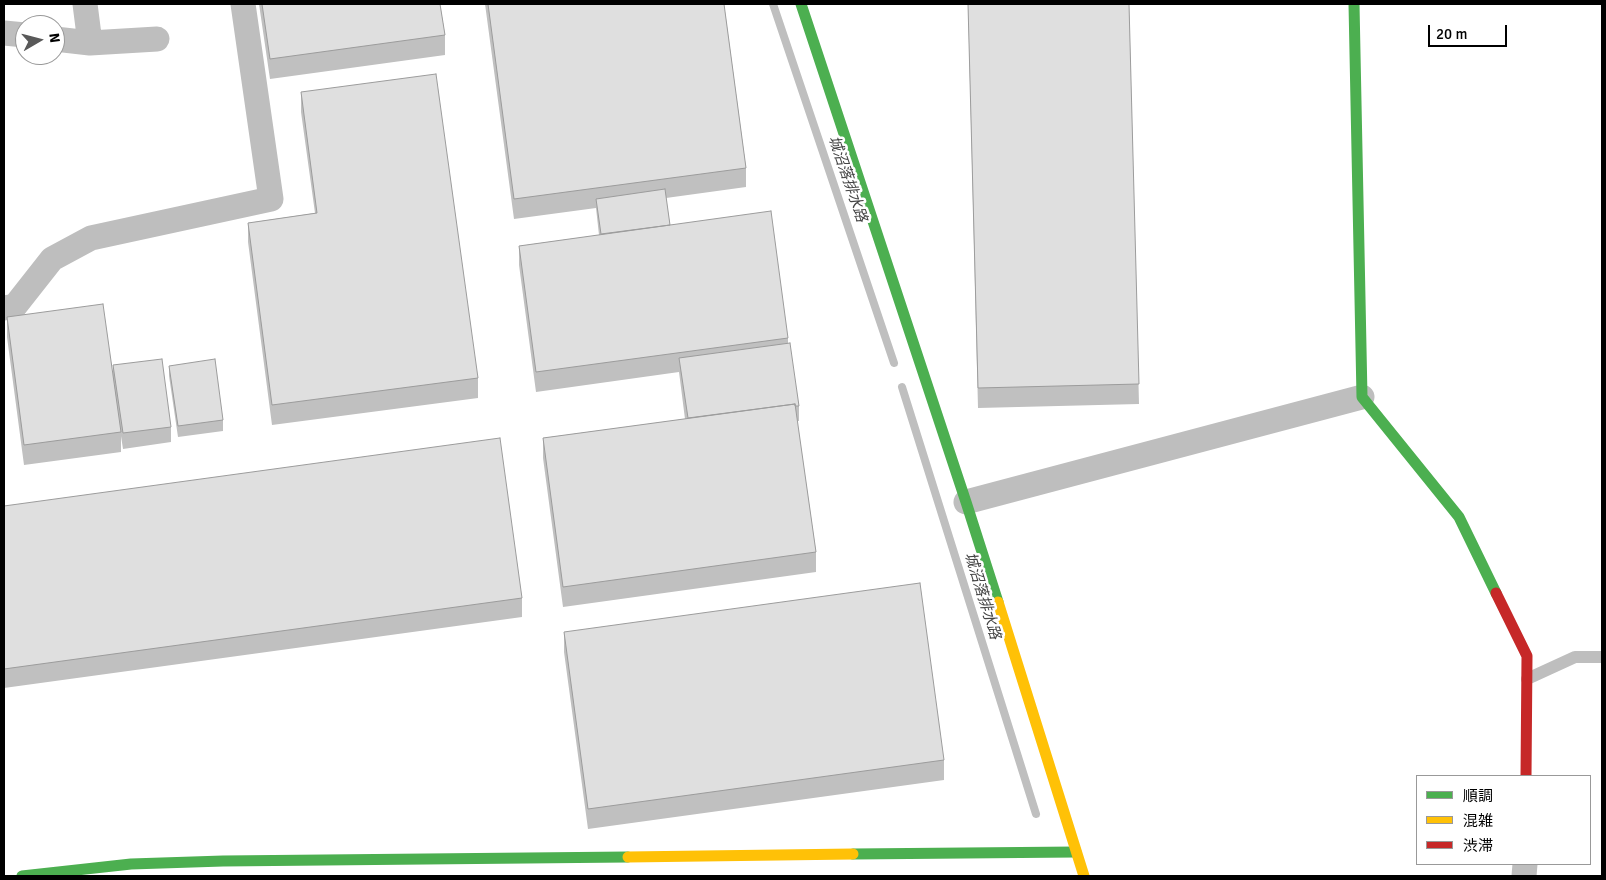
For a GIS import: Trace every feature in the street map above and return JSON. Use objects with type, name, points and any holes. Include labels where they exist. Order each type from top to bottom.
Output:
[{"type":"street","points":[[85,4],[90,43]]},
{"type":"street","points":[[4,308],[15,306],[52,259],[91,238],[271,199],[243,4]]},
{"type":"street","points":[[801,4],[966,502],[1084,876]]},
{"type":"street","points":[[1354,4],[1362,397],[1459,517],[1527,656],[1526,775]]},
{"type":"street","points":[[65,40],[90,43],[157,39]]},
{"type":"street","points":[[966,502],[1362,397]]},
{"type":"street","points":[[22,876],[131,870],[223,861],[1076,852]]},
{"type":"lane","points":[[1527,679],[1576,658],[1602,657]]},
{"type":"building","points":[[262,4],[440,4],[445,35],[270,59]]},
{"type":"building","points":[[488,4],[724,4],[746,168],[514,199]]},
{"type":"building","points":[[968,4],[1129,4],[1139,384],[978,388]]},
{"type":"building","points":[[436,74],[478,378],[272,405],[248,223],[317,213],[301,92]]},
{"type":"building","points":[[665,189],[670,225],[601,234],[596,199]]},
{"type":"building","points":[[771,211],[788,338],[536,372],[519,246]]},
{"type":"building","points":[[103,304],[121,432],[24,445],[7,317]]},
{"type":"building","points":[[790,343],[799,406],[795,406],[795,404],[688,418],[679,358]]},
{"type":"building","points":[[162,359],[171,427],[123,433],[113,365]]},
{"type":"building","points":[[215,359],[223,420],[178,426],[169,366]]},
{"type":"building","points":[[795,404],[816,552],[563,587],[543,438]]},
{"type":"building","points":[[500,438],[522,598],[4,669],[4,506]]},
{"type":"building","points":[[920,583],[944,760],[588,809],[564,632]]},
{"type":"waterway","name":"城沼落排水路","points":[[773,4],[894,363]]},
{"type":"waterway","name":"城沼落排水路","points":[[902,387],[1036,814]]},
{"type":"traffic: fast","points":[[801,4],[998,602]]},
{"type":"traffic: fast","points":[[1354,4],[1362,397],[1459,517],[1496,593]]},
{"type":"traffic: fast","points":[[853,854],[1076,852]]},
{"type":"traffic: fast","points":[[22,876],[131,864],[223,861],[628,857]]},
{"type":"traffic: slow","points":[[998,602],[1084,876]]},
{"type":"traffic: slow","points":[[628,857],[853,854]]},
{"type":"traffic: jam","points":[[1496,593],[1527,656],[1526,775]]}]
